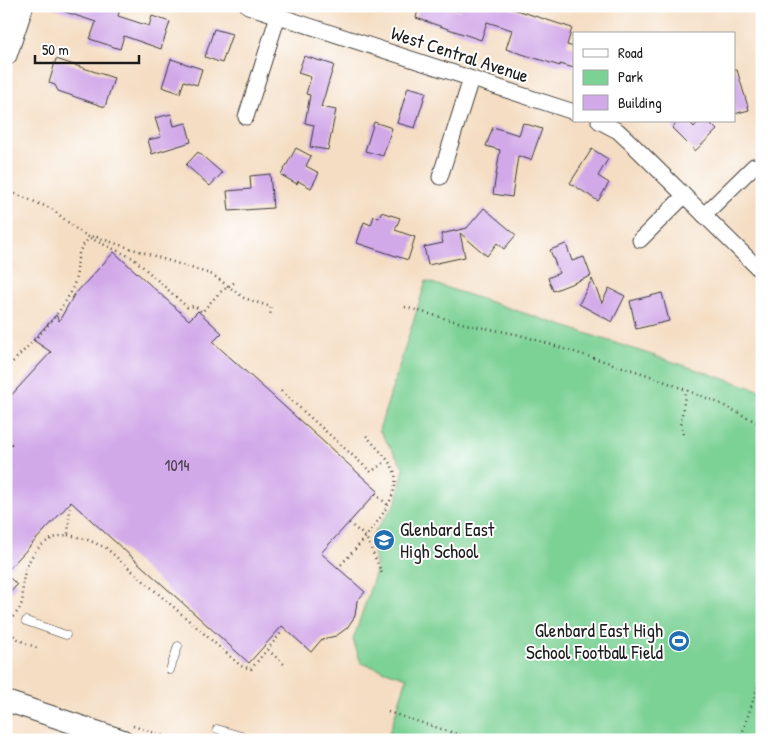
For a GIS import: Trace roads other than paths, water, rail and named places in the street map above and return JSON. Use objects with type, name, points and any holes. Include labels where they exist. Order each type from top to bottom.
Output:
[{"type":"main road","points":[[6,54],[22,6]]},
{"type":"street","name":"West Central Avenue","points":[[248,6],[573,112]]},
{"type":"street","points":[[246,117],[278,16]]},
{"type":"street","points":[[440,177],[471,79]]},
{"type":"street","points":[[601,122],[618,131],[683,197],[762,272]]},
{"type":"street","points":[[704,215],[754,166]]},
{"type":"street","points":[[640,240],[683,197]]},
{"type":"street","points":[[6,701],[123,740]]},
{"type":"lane","points":[[26,621],[66,635]]},
{"type":"lane","points":[[170,670],[178,646]]},
{"type":"lane","points":[[217,729],[241,736]]},
{"type":"place","name":"Glenbard East High School","points":[[384,540]]},
{"type":"place","name":"Glenbard East High School Football Field","points":[[679,641]]}]
